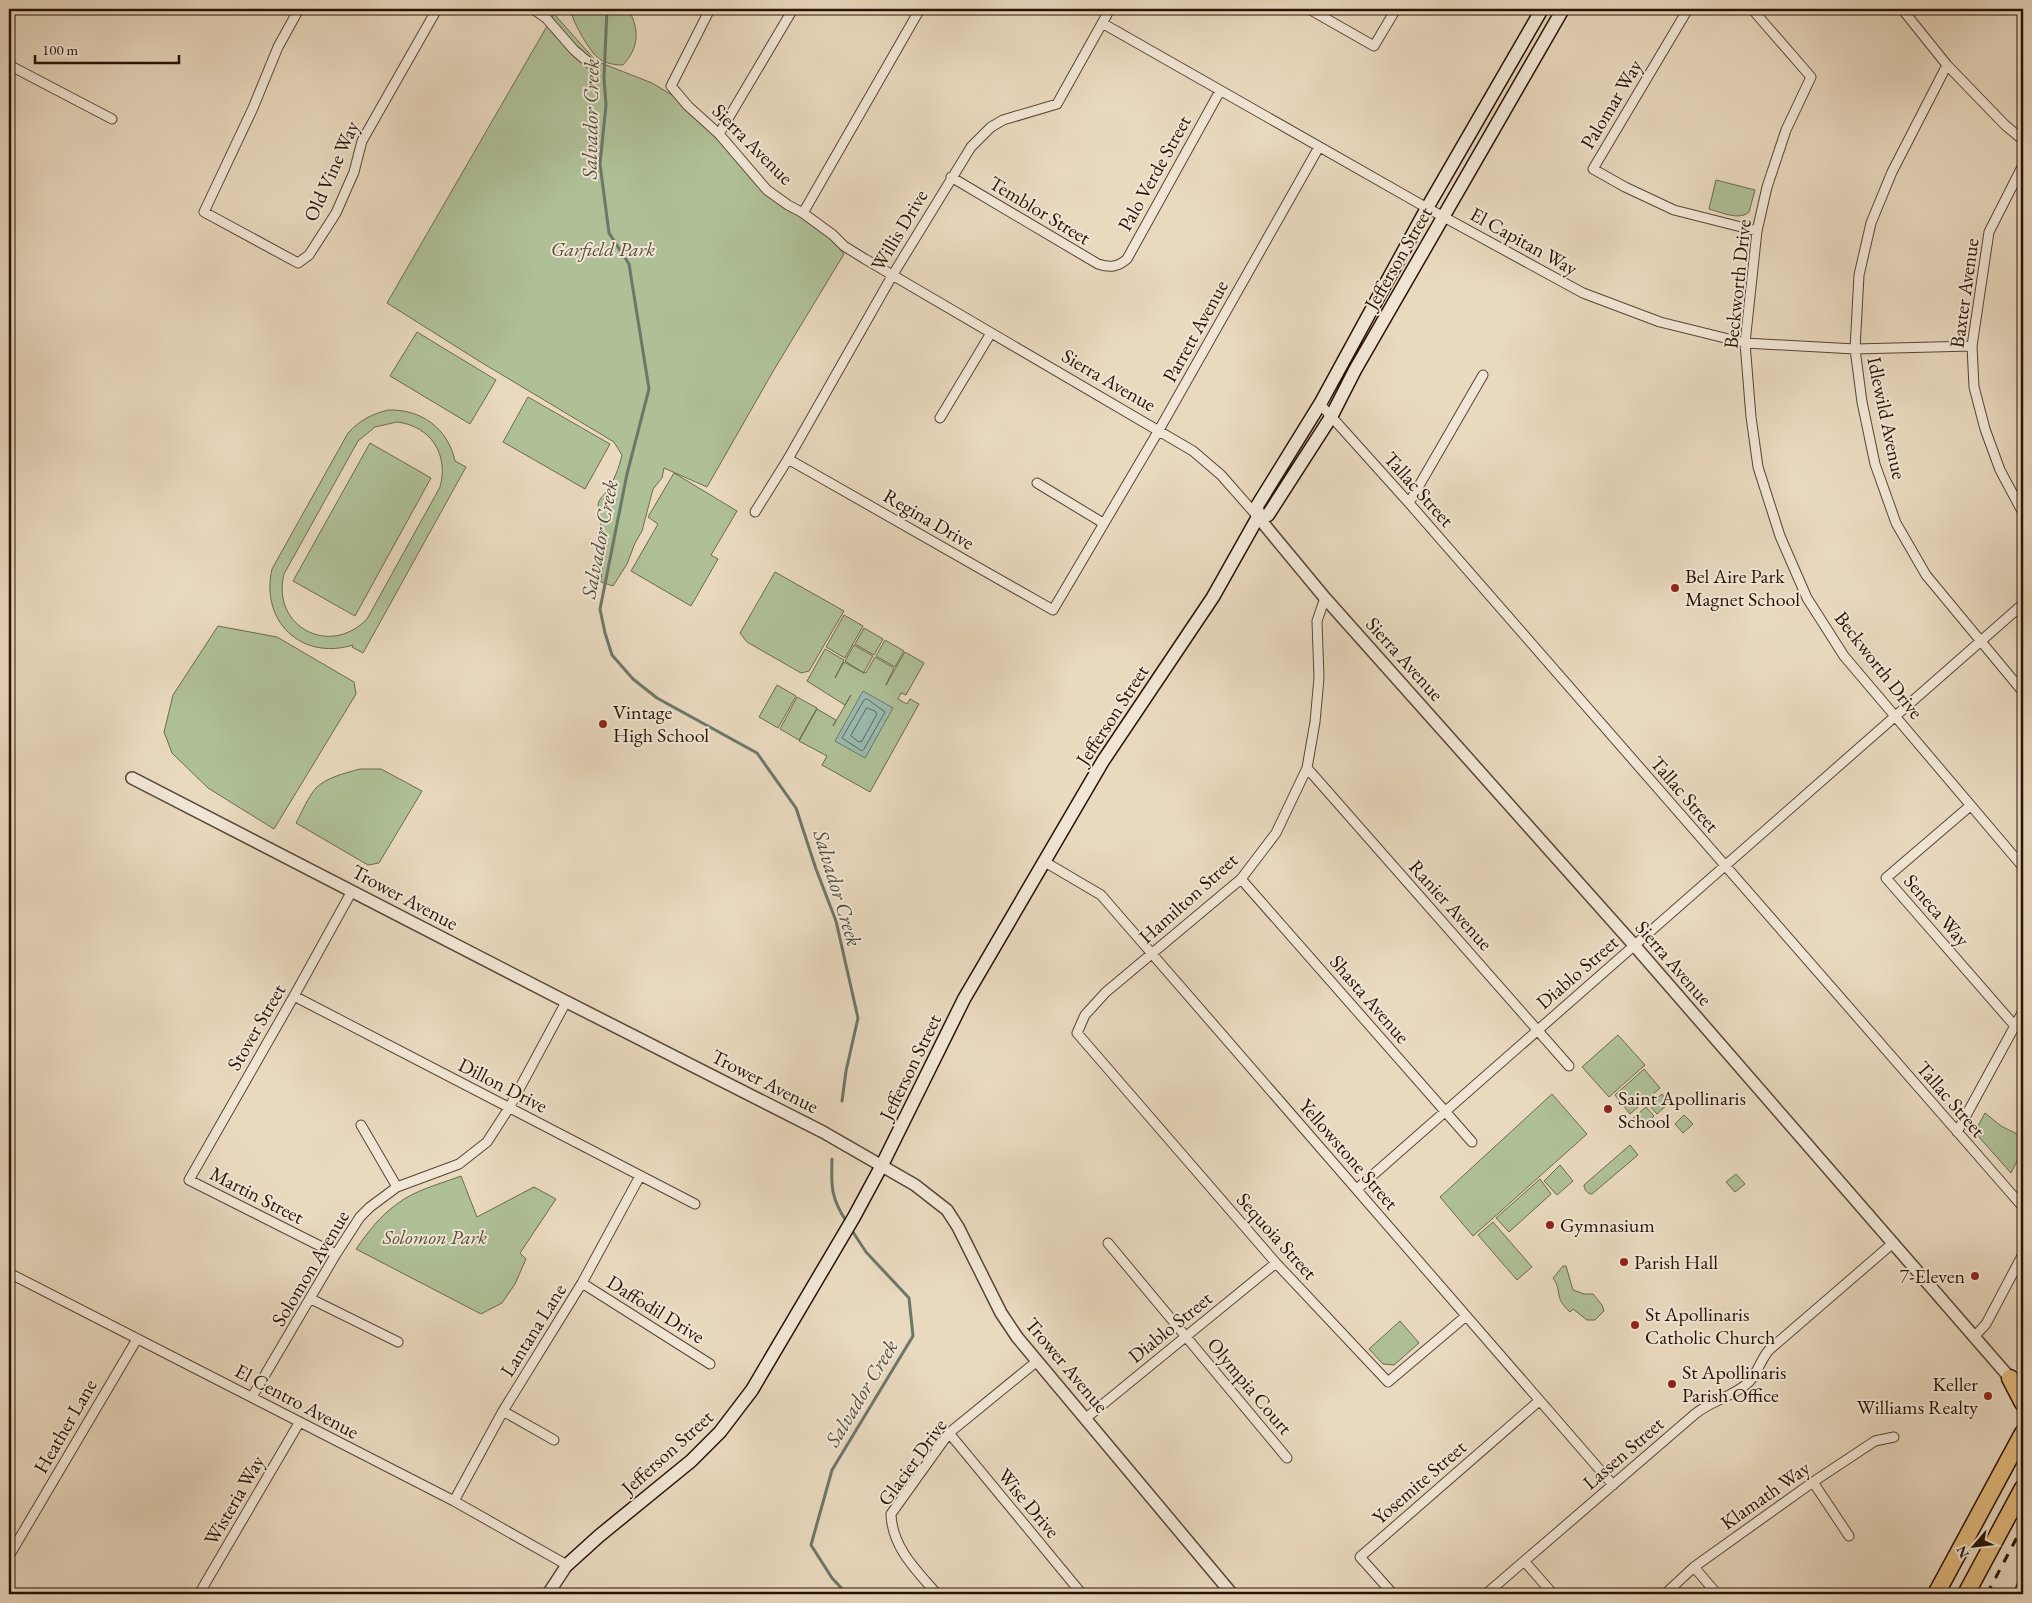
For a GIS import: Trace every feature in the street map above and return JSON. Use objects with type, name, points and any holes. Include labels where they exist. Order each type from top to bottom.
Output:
[{"type":"highway","points":[[2016,1380],[2023,1402]]},
{"type":"highway","points":[[1936,1594],[2023,1433]]},
{"type":"highway","points":[[1966,1594],[2023,1488]]},
{"type":"main road","name":"Jefferson Street","points":[[567,1565],[599,1536],[684,1467],[720,1432],[752,1390],[854,1218],[964,998],[1103,761],[1212,597],[1258,517],[1257,506],[1320,404],[1427,208],[1542,9]]},
{"type":"main road","name":"Jefferson Street","points":[[1258,517],[1268,515],[1331,417],[1355,370],[1563,9]]},
{"type":"street","name":"Old Vine Way","points":[[299,9],[278,47],[253,108],[204,212],[298,263],[308,255],[336,213],[354,172],[362,141],[437,9]]},
{"type":"street","points":[[533,9],[546,18],[574,50],[595,68]]},
{"type":"street","name":"Sierra Avenue","points":[[710,9],[671,86],[688,106],[719,134],[767,190],[803,213],[850,250],[1159,430],[1193,451],[1221,475],[1325,598],[1634,945],[1974,1337],[2016,1380]]},
{"type":"street","points":[[719,134],[793,9]]},
{"type":"street","points":[[803,213],[920,9]]},
{"type":"street","name":"Willis Drive","points":[[755,512],[788,459],[892,276],[971,146],[991,127],[1023,113],[1057,104],[1110,9]]},
{"type":"street","points":[[1309,9],[1374,46],[1396,9]]},
{"type":"street","name":"Palomar Way","points":[[1688,9],[1593,169],[1625,187],[1674,210],[1757,231]]},
{"type":"street","name":"Beckworth Drive","points":[[1752,9],[1811,76],[1786,130],[1767,187],[1757,231],[1745,343],[1751,417],[1758,467],[1780,536],[1807,598],[1844,656],[2023,867]]},
{"type":"street","points":[[1902,9],[1947,65],[2005,125],[2023,140]]},
{"type":"street","name":"El Capitan Way","points":[[1102,23],[1427,208],[1583,293],[1660,322],[1745,343],[1855,348],[1972,346]]},
{"type":"street","points":[[9,65],[112,119]]},
{"type":"street","name":"Idlewild Avenue","points":[[1947,65],[1892,172],[1872,224],[1859,275],[1855,348],[1862,402],[1875,464],[1896,523],[1926,575],[2023,692]]},
{"type":"street","name":"Palo Verde Street","points":[[1113,267],[1127,259],[1220,90]]},
{"type":"street","name":"Parrett Avenue","points":[[1053,610],[1159,430],[1319,147]]},
{"type":"street","name":"Baxter Avenue","points":[[2023,165],[1989,232],[1972,346],[1974,387],[1985,429],[2000,470],[2023,513]]},
{"type":"street","name":"Temblor Street","points":[[951,177],[1098,264],[1113,267]]},
{"type":"street","points":[[940,418],[991,333]]},
{"type":"street","points":[[1409,503],[1484,375]]},
{"type":"street","name":"Tallac Street","points":[[1320,404],[1409,503],[2023,1207]]},
{"type":"street","name":"Regina Drive","points":[[788,459],[1053,610]]},
{"type":"street","points":[[1037,483],[1104,523]]},
{"type":"street","name":"Hamilton Street","points":[[1077,1033],[1085,1016],[1106,992],[1241,879],[1276,833],[1307,768],[1315,722],[1319,678],[1317,621],[1325,598]]},
{"type":"street","name":"Diablo Street","points":[[1357,1189],[2023,604]]},
{"type":"street","name":"Ranier Avenue","points":[[1307,768],[1569,1066]]},
{"type":"street","name":"Trower Avenue","points":[[132,778],[823,1132],[915,1185],[947,1210],[958,1226],[1001,1313],[1036,1362],[1086,1418],[1232,1594]]},
{"type":"street","name":"Seneca Way","points":[[1970,806],[1886,878],[2016,1026]]},
{"type":"street","name":"Yellowstone Street","points":[[1045,862],[1101,895],[1613,1485]]},
{"type":"street","name":"Shasta Avenue","points":[[1241,879],[1472,1142]]},
{"type":"street","name":"Stover Street","points":[[189,1180],[352,890]]},
{"type":"street","name":"Dillon Drive","points":[[294,996],[695,1204]]},
{"type":"street","name":"Solomon Avenue","points":[[252,1397],[336,1254],[360,1217],[397,1187],[459,1164],[487,1142],[508,1108],[566,1002]]},
{"type":"street","points":[[1957,1132],[2023,1011]]},
{"type":"street","name":"Sequoia Street","points":[[1077,1033],[1276,1263],[1388,1382],[1466,1316]]},
{"type":"street","points":[[361,1125],[397,1187]]},
{"type":"street","name":"Lantana Lane","points":[[454,1501],[503,1411],[582,1283],[640,1176]]},
{"type":"street","name":"Martin Street","points":[[189,1180],[336,1254]]},
{"type":"street","name":"Olympia Court","points":[[1108,1243],[1287,1458]]},
{"type":"street","name":"Lassen Street","points":[[1486,1594],[1706,1405],[1731,1395],[1750,1382],[1769,1350],[1893,1243]]},
{"type":"street","points":[[1974,1337],[1986,1324],[2023,1254]]},
{"type":"street","name":"Diablo Street","points":[[1086,1418],[1276,1263]]},
{"type":"street","name":"El Centro Avenue","points":[[9,1273],[454,1501],[567,1565]]},
{"type":"street","name":"Daffodil Drive","points":[[582,1283],[710,1364]]},
{"type":"street","points":[[311,1299],[398,1342]]},
{"type":"street","name":"Heather Lane","points":[[9,1556],[137,1339]]},
{"type":"street","name":"Glacier Drive","points":[[936,1594],[902,1554],[891,1528],[891,1514],[949,1434],[1036,1362]]},
{"type":"street","name":"Yosemite Street","points":[[1393,1594],[1360,1557],[1539,1401]]},
{"type":"street","points":[[503,1411],[554,1440]]},
{"type":"street","name":"Wisteria Way","points":[[199,1594],[300,1423]]},
{"type":"street","name":"Wise Drive","points":[[949,1434],[1082,1594]]},
{"type":"street","name":"Klamath Way","points":[[1664,1594],[1694,1567],[1813,1482],[1876,1441],[1894,1437]]},
{"type":"street","points":[[1813,1482],[1849,1536]]},
{"type":"street","points":[[1525,1562],[1553,1594]]},
{"type":"street","name":"Jefferson Street","points":[[548,1594],[567,1565]]},
{"type":"street","points":[[1694,1567],[1718,1594]]},
{"type":"street","points":[[2020,1594],[2023,1586]]},
{"type":"green space","points":[[570,9],[628,9],[635,24],[636,38],[632,52],[623,65],[602,61],[597,57],[581,34]]},
{"type":"green space","name":"Garfield Park","points":[[554,14],[596,61],[652,83],[677,98],[778,200],[827,233],[844,254],[775,368],[707,487],[664,468],[662,478],[653,489],[642,531],[627,564],[613,586],[601,582],[604,545],[598,505],[614,479],[621,460],[622,455],[614,442],[387,303]]},
{"type":"green space","points":[[1716,180],[1755,190],[1749,212],[1745,215],[1735,216],[1709,209]]},
{"type":"green space","points":[[417,332],[496,380],[470,424],[390,376]]},
{"type":"green space","points":[[528,397],[610,444],[585,489],[503,442]]},
{"type":"green space","points":[[388,410],[411,413],[431,423],[446,439],[455,461],[466,467],[363,653],[352,647],[353,645],[334,648],[317,647],[301,642],[288,632],[279,620],[272,605],[270,588],[272,569],[348,433],[362,421]],"holes":[[[397,422],[419,429],[435,444],[442,464],[440,487],[367,619],[352,630],[336,636],[321,636],[306,631],[295,621],[286,608],[282,592],[284,574],[358,441],[375,427]]]},
{"type":"green space","points":[[370,443],[431,478],[355,616],[293,581]]},
{"type":"green space","points":[[674,473],[737,511],[711,555],[718,559],[691,606],[631,571],[658,524],[648,517]]},
{"type":"green space","points":[[775,572],[844,611],[809,671],[801,673],[747,642],[740,633]]},
{"type":"green space","points":[[844,615],[863,626],[845,658],[826,647]]},
{"type":"green space","points":[[218,626],[277,637],[354,682],[356,694],[274,829],[208,788],[172,753],[164,732],[173,695]]},
{"type":"green space","points":[[864,628],[883,639],[874,655],[855,644]]},
{"type":"green space","points":[[885,640],[904,651],[895,667],[876,656]]},
{"type":"green space","points":[[854,645],[873,656],[864,672],[866,673],[875,657],[894,668],[886,685],[905,652],[924,663],[906,695],[901,693],[898,699],[907,704],[910,699],[919,704],[870,792],[822,765],[827,756],[799,741],[817,709],[836,720],[833,726],[851,695],[845,705],[807,681],[825,649],[844,660],[835,678],[844,662],[864,673],[845,661]]},
{"type":"green space","points":[[777,685],[796,696],[778,728],[759,717]]},
{"type":"green space","points":[[797,697],[817,708],[799,740],[780,729]]},
{"type":"green space","points":[[360,769],[381,769],[422,791],[379,863],[368,865],[296,823],[310,796],[320,784],[337,776]]},
{"type":"green space","points":[[1618,1035],[1645,1065],[1609,1097],[1582,1067]]},
{"type":"green space","points":[[1644,1069],[1660,1088],[1630,1114],[1615,1095]]},
{"type":"green space","points":[[1552,1094],[1587,1134],[1473,1236],[1440,1197]]},
{"type":"green space","points":[[1662,1094],[1669,1103],[1657,1114],[1649,1105]]},
{"type":"green space","points":[[1646,1107],[1654,1116],[1641,1128],[1632,1119]]},
{"type":"green space","points":[[1985,1113],[2001,1126],[2023,1137],[2023,1149],[2011,1173],[1978,1136],[1978,1126]]},
{"type":"green space","points":[[1684,1115],[1693,1124],[1683,1133],[1675,1124]]},
{"type":"green space","points":[[1630,1145],[1638,1155],[1592,1194],[1589,1193],[1584,1185]]},
{"type":"green space","points":[[1560,1165],[1573,1181],[1557,1195],[1544,1181]]},
{"type":"green space","points":[[1736,1174],[1745,1184],[1735,1192],[1726,1182]]},
{"type":"green space","name":"Solomon Park","points":[[461,1176],[477,1217],[534,1187],[556,1199],[520,1253],[526,1259],[515,1284],[502,1303],[481,1314],[356,1249],[380,1219],[404,1199]]},
{"type":"green space","points":[[1540,1179],[1551,1194],[1509,1232],[1496,1218]]},
{"type":"green space","points":[[1493,1222],[1532,1267],[1517,1280],[1478,1235]]},
{"type":"green space","points":[[1563,1266],[1566,1266],[1573,1290],[1584,1294],[1593,1294],[1602,1305],[1604,1311],[1595,1320],[1587,1320],[1573,1309],[1570,1312],[1562,1302],[1553,1278]]},
{"type":"green space","points":[[1400,1321],[1419,1343],[1394,1365],[1383,1364],[1369,1349]]},
{"type":"water","points":[[863,691],[893,708],[865,758],[835,741]]},
{"type":"waterway","name":"Salvador Creek","points":[[607,9],[604,78],[606,105],[600,164],[609,233],[629,264],[649,389],[627,474],[600,609],[605,633],[612,655],[633,679],[657,698],[757,753],[796,808],[816,869],[836,921],[858,1018],[846,1071],[842,1101]]},
{"type":"waterway","name":"Salvador Creek","points":[[832,1159],[833,1192],[837,1205],[846,1221]]},
{"type":"waterway","name":"Salvador Creek","points":[[847,1594],[832,1578],[811,1545],[832,1470],[913,1336],[909,1298],[866,1252],[851,1229]]},
{"type":"railway","points":[[1987,1594],[2023,1526]]},
{"type":"place","name":"Bel Aire Park Magnet School","points":[[1675,588]]},
{"type":"place","name":"Vintage High School","points":[[603,724]]},
{"type":"place","name":"Saint Apollinaris School","points":[[1608,1109]]},
{"type":"place","name":"Gymnasium","points":[[1550,1225]]},
{"type":"place","name":"Parish Hall","points":[[1624,1262]]},
{"type":"place","name":"7-Eleven","points":[[1975,1276]]},
{"type":"place","name":"St Apollinaris Catholic Church","points":[[1635,1325]]},
{"type":"place","name":"St Apollinaris Parish Office","points":[[1672,1384]]},
{"type":"place","name":"Keller Williams Realty","points":[[1988,1396]]}]
